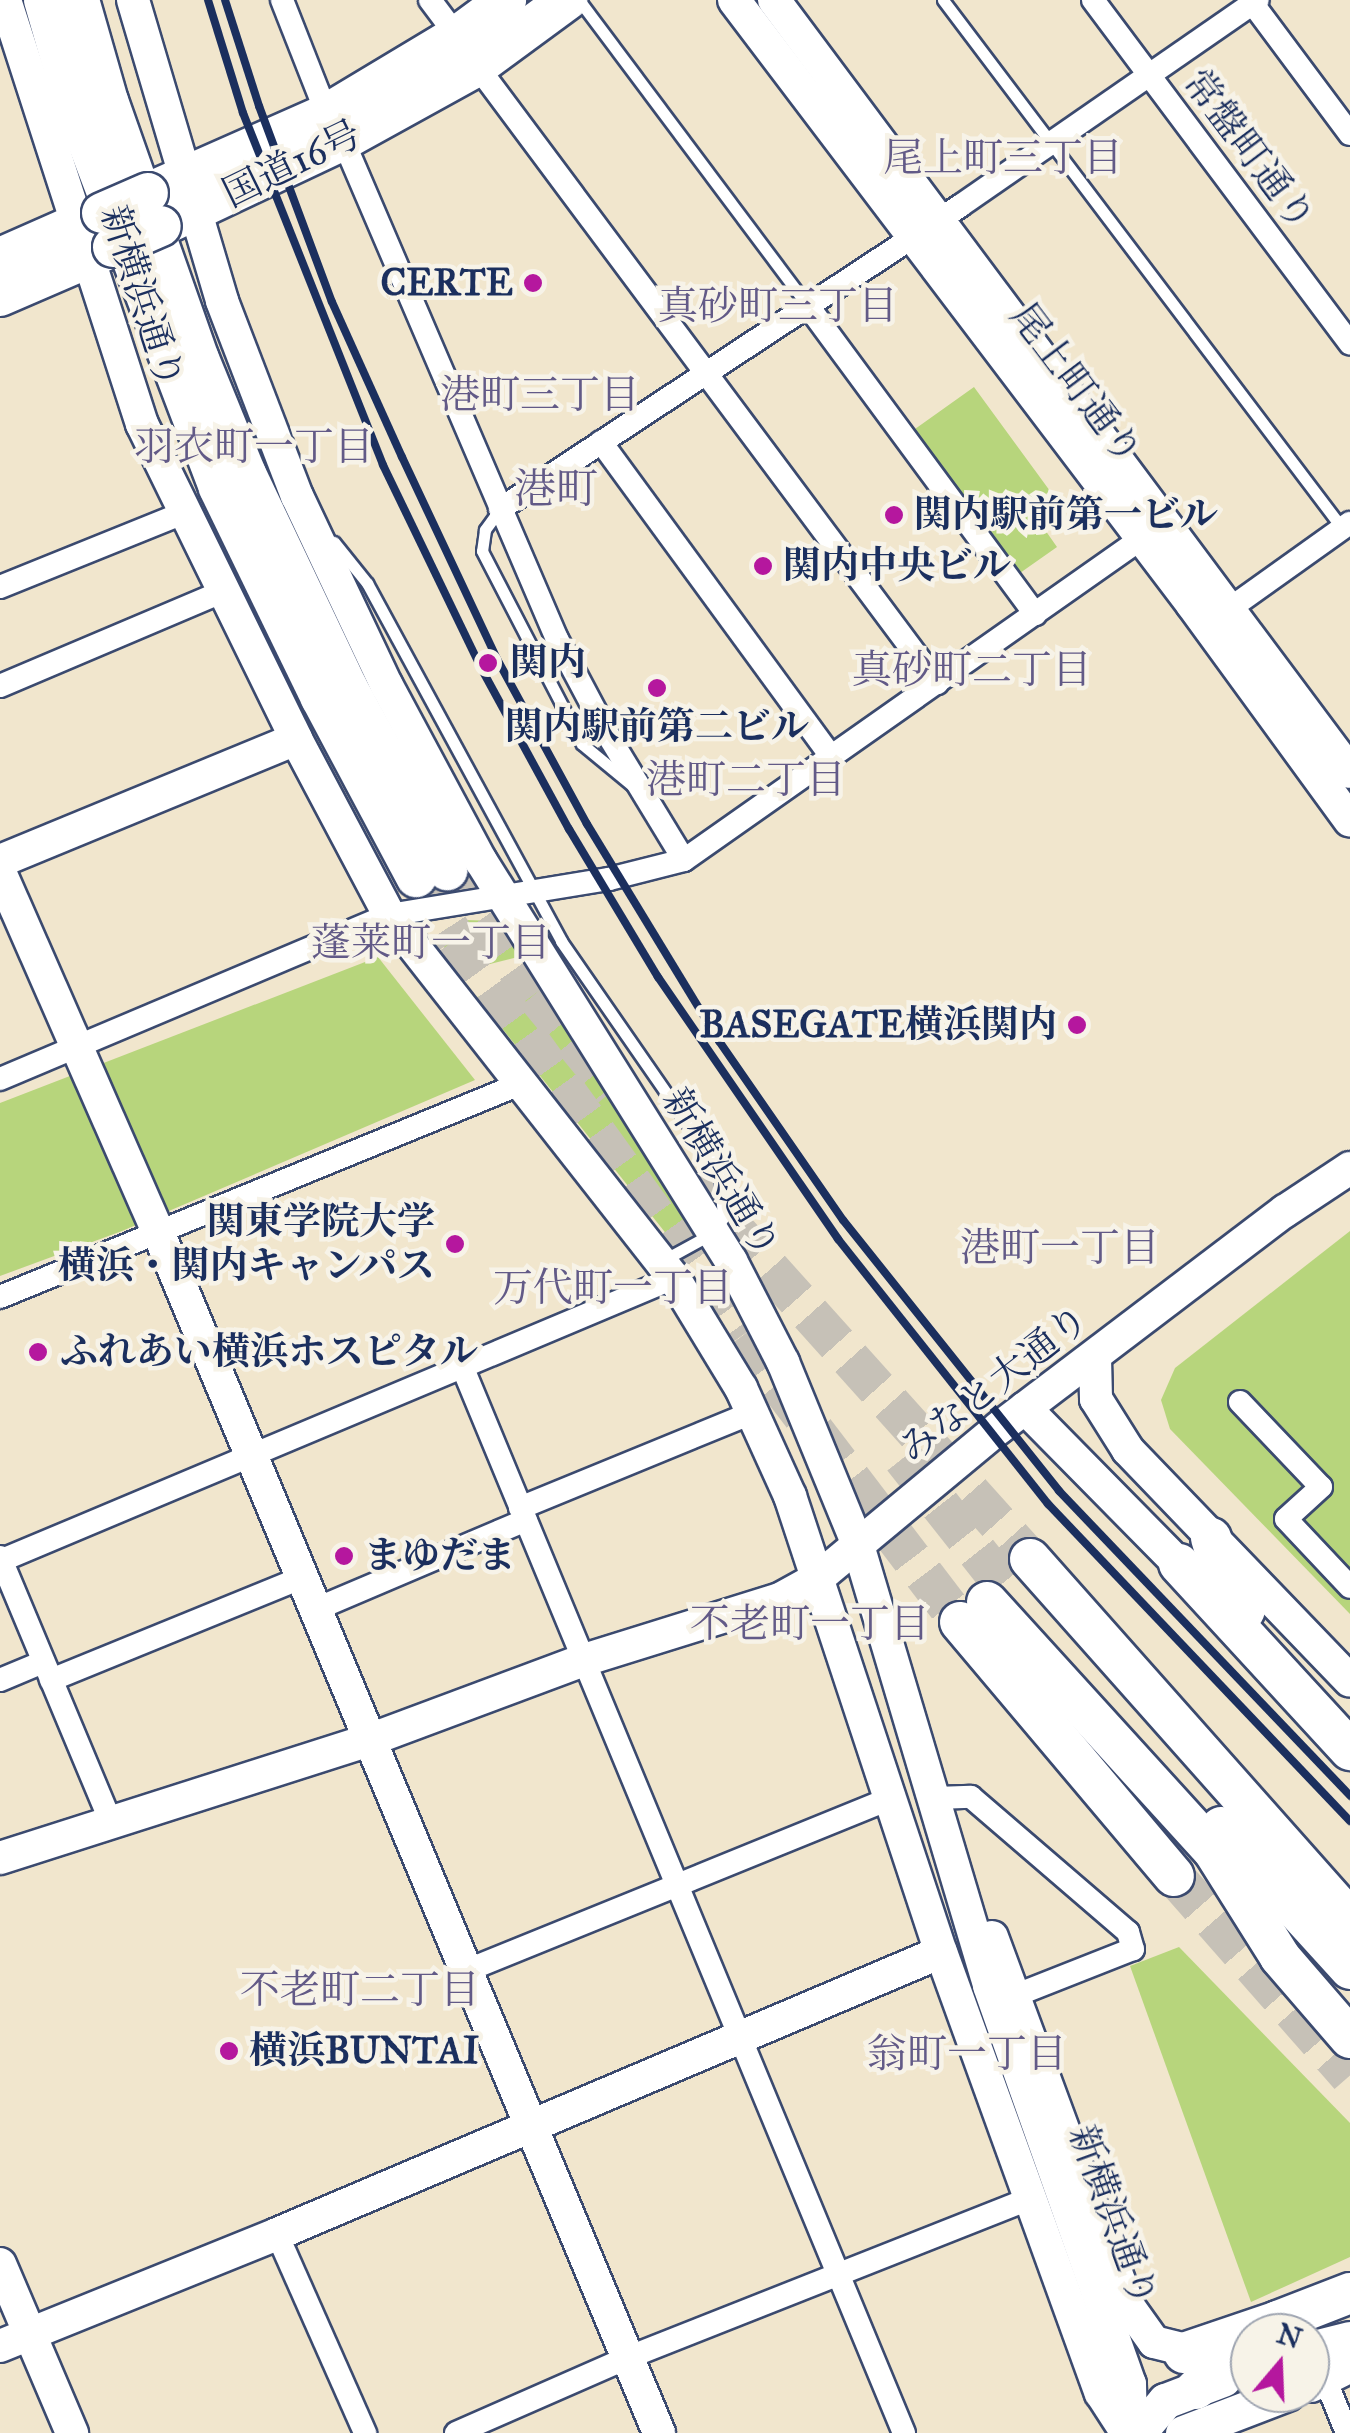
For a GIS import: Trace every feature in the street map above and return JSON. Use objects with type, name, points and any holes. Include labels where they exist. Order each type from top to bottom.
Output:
[{"type":"highway","points":[[44,0],[76,111],[219,488],[321,698],[432,874],[246,474],[154,230],[79,0]]},
{"type":"highway","name":"国道16号","points":[[467,51],[506,0]]},
{"type":"highway","name":"国道16号","points":[[0,296],[94,236],[335,127],[467,51],[567,0]]},
{"type":"highway","name":"国道16号","points":[[0,258],[94,236]]},
{"type":"highway","points":[[1211,1538],[1223,1577],[1236,1600],[1298,1672]]},
{"type":"highway","points":[[1179,1564],[1350,1724]]},
{"type":"highway","points":[[1179,1564],[1350,1750]]},
{"type":"highway","points":[[995,1592],[1174,1876]]},
{"type":"highway","points":[[995,1592],[1350,1920]]},
{"type":"highway","points":[[995,1592],[1349,1968]]},
{"type":"highway","points":[[995,1592],[1213,1850],[1280,1958],[1350,2038]]},
{"type":"highway","points":[[1315,2313],[1350,2293]]},
{"type":"highway","points":[[1190,2371],[1230,2357]]},
{"type":"highway","points":[[1190,2371],[1230,2357]]},
{"type":"main road","points":[[1330,2362],[1350,2339]]},
{"type":"main road","points":[[1132,2433],[1190,2371]]},
{"type":"main road","points":[[1183,2433],[1235,2413]]},
{"type":"street","name":"新横浜通り","points":[[5,0],[9,42],[94,236],[142,424],[296,738],[390,915],[667,1270],[752,1413],[790,1496],[942,1952],[1100,2394],[1132,2433]]},
{"type":"street","name":"新横浜通り","points":[[133,0],[172,202],[222,302],[297,496],[387,686],[517,892],[784,1362],[857,1542],[989,1986],[1130,2384],[1132,2433]]},
{"type":"street","points":[[282,0],[557,639],[684,860]]},
{"type":"street","points":[[430,0],[937,683]]},
{"type":"street","name":"尾上町通り","points":[[734,0],[927,227],[1218,617],[1350,821]]},
{"type":"street","name":"尾上町通り","points":[[774,0],[1142,538],[1218,617],[1350,772]]},
{"type":"street","name":"常盤町通り","points":[[1093,0],[1350,343]]},
{"type":"street","points":[[500,509],[927,227],[1254,1],[1350,134]]},
{"type":"street","points":[[808,306],[1035,614]]},
{"type":"street","points":[[600,442],[832,758]]},
{"type":"street","points":[[0,587],[186,512]]},
{"type":"street","points":[[1218,617],[1346,525]]},
{"type":"street","points":[[0,1079],[390,915],[609,879],[684,860],[1142,538]]},
{"type":"street","points":[[0,686],[224,591]]},
{"type":"street","points":[[0,860],[296,738]]},
{"type":"street","points":[[0,872],[74,1048],[159,1234],[659,2433]]},
{"type":"street","points":[[0,1298],[520,1084]]},
{"type":"street","name":"みなと大通り","points":[[1320,1188],[1350,1160]]},
{"type":"street","name":"みなと大通り","points":[[0,1858],[368,1740],[584,1660],[780,1599],[818,1578],[857,1542],[1025,1408],[1350,1168]]},
{"type":"street","points":[[110,1822],[0,1559],[462,1366],[667,1270]]},
{"type":"street","points":[[1094,1358],[1096,1399],[1128,1450],[1350,1681]]},
{"type":"street","points":[[462,1366],[736,2036],[904,2433]]},
{"type":"street","points":[[1240,1402],[1321,1488],[1286,1520],[1350,1588]]},
{"type":"street","points":[[1025,1408],[1179,1564]]},
{"type":"street","points":[[314,1610],[752,1413]]},
{"type":"street","points":[[0,1680],[47,1671],[300,1578]]},
{"type":"street","points":[[936,1798],[971,1797],[1128,1932],[1133,1949],[1016,1994]]},
{"type":"street","points":[[468,1970],[891,1798]]},
{"type":"street","points":[[946,1832],[1016,1994],[1129,2307],[1154,2342],[1190,2371]]},
{"type":"street","points":[[15,2340],[277,2234],[736,2036],[942,1952]]},
{"type":"street","points":[[456,2433],[627,2358],[1029,2199]]},
{"type":"street","points":[[277,2234],[365,2433]]},
{"type":"street","points":[[0,2264],[15,2340],[72,2433]]},
{"type":"street","points":[[1330,2386],[1347,2433]]},
{"type":"lane","points":[[578,0],[808,306]]},
{"type":"lane","points":[[943,0],[1346,525]]},
{"type":"lane","points":[[500,509],[484,530],[482,551],[582,744],[641,791]]},
{"type":"lane","points":[[667,1270],[713,1232]]},
{"type":"green space","points":[[974,387],[1050,491],[1029,507],[1057,547],[1020,573],[915,429]]},
{"type":"green space","points":[[464,920],[499,921],[522,956],[458,972],[441,942],[446,929]]},
{"type":"green space","points":[[378,957],[475,1080],[122,1231],[0,1276],[0,1103]]},
{"type":"green space","points":[[536,979],[690,1230],[674,1239],[668,1236],[477,997]]},
{"type":"green space","points":[[1350,1231],[1350,1614],[1170,1429],[1161,1400],[1175,1368]]},
{"type":"green space","points":[[1179,1947],[1350,2123],[1350,2257],[1251,2302],[1130,1966]]},
{"type":"tunnel","points":[[447,870],[535,994],[614,1090]]},
{"type":"tunnel","points":[[416,877],[456,939],[742,1336],[960,1622]]},
{"type":"tunnel","points":[[690,1180],[1030,1559]]},
{"type":"tunnel","points":[[903,1458],[1004,1586]]},
{"type":"tunnel","points":[[1174,1876],[1350,2076]]},
{"type":"railway","points":[[208,0],[243,113],[383,465],[480,666],[569,829],[658,977],[838,1239],[1048,1504],[1350,1821]]},
{"type":"railway","points":[[225,0],[259,106],[332,302],[497,659],[587,824],[719,1041],[843,1220],[1059,1491],[1350,1796]]},
{"type":"place","name":"CERTE","points":[[533,283]]},
{"type":"place","name":"関内駅前第一ビル","points":[[894,515]]},
{"type":"place","name":"関内中央ビル","points":[[763,566]]},
{"type":"place","name":"関内","points":[[488,663]]},
{"type":"place","name":"関内駅前第二ビル","points":[[657,688]]},
{"type":"place","name":"BASEGATE横浜関内","points":[[1077,1025]]},
{"type":"place","name":"関東学院大学 横浜・関内キャンパス","points":[[455,1244]]},
{"type":"place","name":"ふれあい横浜ホスピタル","points":[[38,1352]]},
{"type":"place","name":"まゆだま","points":[[344,1556]]},
{"type":"place","name":"横浜BUNTAI","points":[[229,2051]]},
{"type":"district","name":"尾上町三丁目","points":[[1003,158]]},
{"type":"district","name":"真砂町三丁目","points":[[778,306]]},
{"type":"district","name":"港町三丁目","points":[[540,395]]},
{"type":"district","name":"羽衣町一丁目","points":[[254,447]]},
{"type":"district","name":"港町","points":[[556,489]]},
{"type":"district","name":"真砂町二丁目","points":[[972,670]]},
{"type":"district","name":"港町二丁目","points":[[746,780]]},
{"type":"district","name":"蓬莱町一丁目","points":[[431,943]]},
{"type":"district","name":"港町一丁目","points":[[1060,1248]]},
{"type":"district","name":"万代町一丁目","points":[[613,1288]]},
{"type":"district","name":"不老町一丁目","points":[[810,1624]]},
{"type":"district","name":"不老町二丁目","points":[[360,1990]]},
{"type":"district","name":"翁町一丁目","points":[[967,2054]]}]
